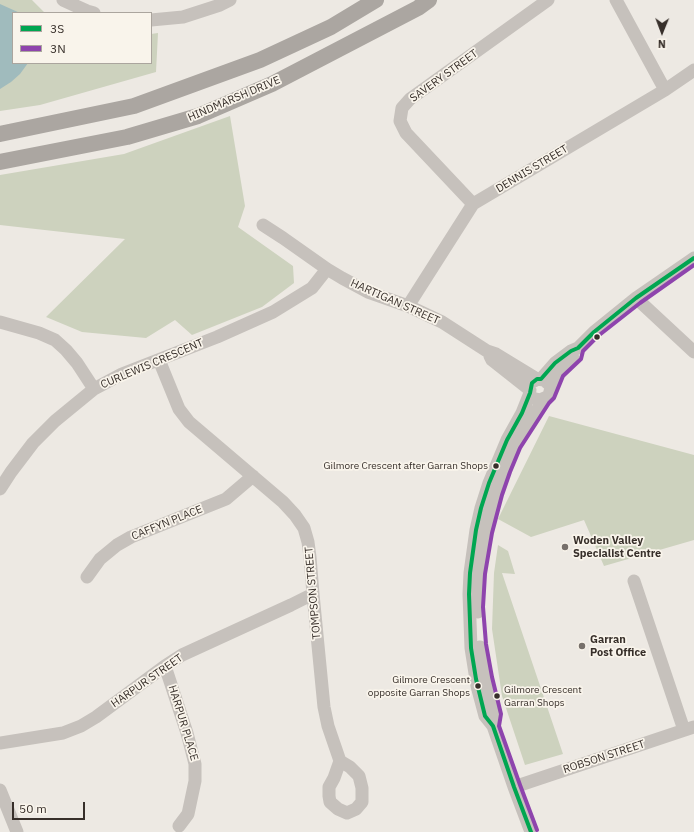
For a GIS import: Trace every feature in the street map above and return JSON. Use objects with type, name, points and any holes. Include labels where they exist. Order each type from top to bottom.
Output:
[{"type":"main road","points":[[0,134],[134,106],[260,60],[331,27],[376,0]]},
{"type":"main road","name":"HINDMARSH DRIVE","points":[[0,162],[127,137],[198,116],[272,84],[418,8],[429,0]]},
{"type":"street","points":[[63,0],[90,12]]},
{"type":"street","points":[[152,20],[183,17],[220,5],[230,0]]},
{"type":"street","name":"SAVERY STREET","points":[[473,204],[406,133],[400,121],[402,108],[410,99],[548,0]]},
{"type":"street","points":[[616,0],[665,90]]},
{"type":"street","name":"DENNIS STREET","points":[[408,306],[473,204],[665,90],[694,70]]},
{"type":"street","name":"HARTIGAN STREET","points":[[264,225],[327,269],[368,292],[408,306],[442,322],[487,351],[496,354],[535,385]]},
{"type":"street","points":[[531,832],[493,726],[485,716],[476,679],[471,648],[469,594],[470,573],[476,530],[481,508],[489,483],[527,415],[535,385],[555,363],[571,351],[578,348],[594,332],[636,298],[694,258]]},
{"type":"street","name":"CURLEWIS CRESCENT","points":[[0,489],[33,443],[55,421],[94,389],[122,374],[217,338],[273,312],[312,288],[327,269]]},
{"type":"street","points":[[636,298],[694,352]]},
{"type":"street","points":[[0,322],[39,333],[55,340],[66,350],[94,389]]},
{"type":"street","points":[[527,415],[549,395],[558,373],[576,355],[578,348]]},
{"type":"street","name":"TOMPSON STREET","points":[[160,360],[179,409],[185,418],[283,502],[304,528],[310,557],[324,707],[328,726],[340,761]]},
{"type":"street","points":[[535,385],[544,380],[551,388]]},
{"type":"street","points":[[535,385],[536,399],[544,399]]},
{"type":"street","name":"CAFFYN PLACE","points":[[87,577],[100,559],[131,537],[226,499],[253,476]]},
{"type":"street","points":[[634,581],[689,728]]},
{"type":"street","name":"HARPUR STREET","points":[[0,743],[63,733],[81,726],[96,717],[182,655],[313,594]]},
{"type":"street","name":"HARPUR PLACE","points":[[165,666],[187,733],[195,764],[195,782],[188,814],[180,826]]},
{"type":"street","name":"ROBSON STREET","points":[[514,787],[689,728]]},
{"type":"street","points":[[0,790],[9,809],[17,832]]},
{"type":"green space","points":[[0,0],[32,0],[44,12],[12,12],[12,64],[152,64],[152,34],[158,33],[156,72],[40,105],[0,111]]},
{"type":"green space","points":[[230,116],[245,206],[238,227],[293,266],[294,283],[262,307],[192,335],[175,320],[146,338],[82,332],[46,317],[125,239],[0,225],[0,175],[124,154]]},
{"type":"green space","points":[[549,416],[694,455],[694,540],[604,566],[584,520],[531,537],[498,519]]},
{"type":"green space","points":[[498,545],[508,551],[515,574],[502,573],[563,754],[525,765],[502,696],[492,629],[494,573]]},
{"type":"water","points":[[0,4],[18,12],[12,12],[12,64],[27,64],[20,74],[0,89]]},
{"type":"transit line","name":"3S","points":[[531,832],[493,726],[485,716],[476,679],[471,648],[469,594],[470,573],[476,530],[481,508],[489,483],[507,440],[522,413],[530,393],[532,383],[537,379],[541,379],[555,363],[571,351],[578,348],[594,332],[636,298],[694,258]]},
{"type":"transit line","name":"3N","points":[[537,830],[499,726],[501,714],[486,644],[483,607],[485,574],[492,533],[502,495],[520,448],[549,403],[554,398],[563,376],[581,359],[583,351],[598,336],[640,303],[694,265]]},
{"type":"place","name":"Gilmore Crescent after Garran Shops","points":[[496,466]]},
{"type":"place","name":"Woden Valley Specialist Centre","points":[[565,547]]},
{"type":"place","name":"Garran Post Office","points":[[582,646]]},
{"type":"place","name":"Gilmore Crescent opposite Garran Shops","points":[[478,686]]},
{"type":"place","name":"Gilmore Crescent Garran Shops","points":[[497,696]]}]
